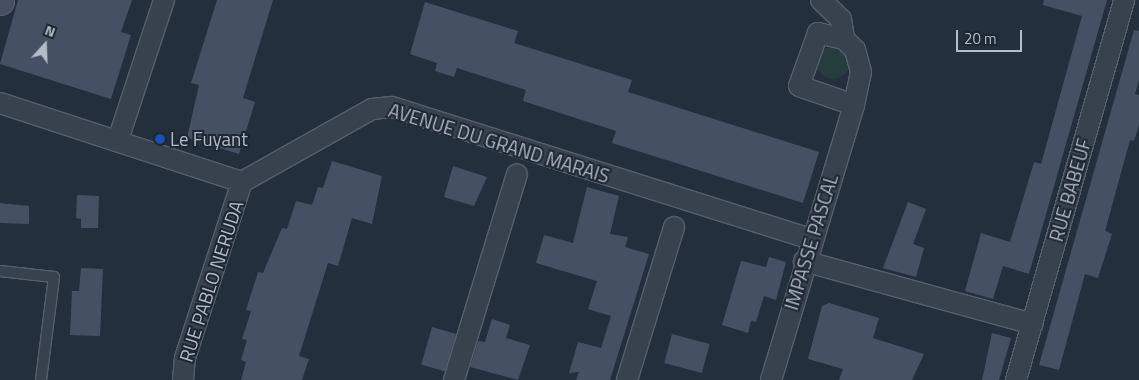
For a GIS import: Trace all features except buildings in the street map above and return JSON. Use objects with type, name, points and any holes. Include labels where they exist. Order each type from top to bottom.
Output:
[{"type":"street","points":[[118,140],[164,0]]},
{"type":"street","points":[[821,0],[842,19],[844,40],[818,33],[799,86],[854,105]]},
{"type":"street","name":"RUE BABEUF","points":[[1016,380],[1124,0]]},
{"type":"street","name":"IMPASSE PASCAL","points":[[771,380],[810,239],[854,105],[860,63],[855,50],[844,40]]},
{"type":"street","points":[[0,103],[242,182]]},
{"type":"street","name":"AVENUE DU GRAND MARAIS","points":[[242,182],[372,109],[392,107],[810,239]]},
{"type":"street","points":[[454,380],[517,174]]},
{"type":"street","name":"RUE PABLO NERUDA","points":[[183,380],[185,358],[242,182]]},
{"type":"street","points":[[627,380],[674,227]]},
{"type":"street","points":[[804,261],[1032,324]]},
{"type":"lane","points":[[0,271],[54,277],[41,380]]},
{"type":"green space","points":[[833,47],[839,48],[844,52],[848,57],[848,69],[844,74],[839,78],[833,79],[827,78],[822,74],[818,69],[817,63],[818,57],[822,52],[827,48]]},
{"type":"place","name":"Le Fuyant","points":[[160,139]]}]
